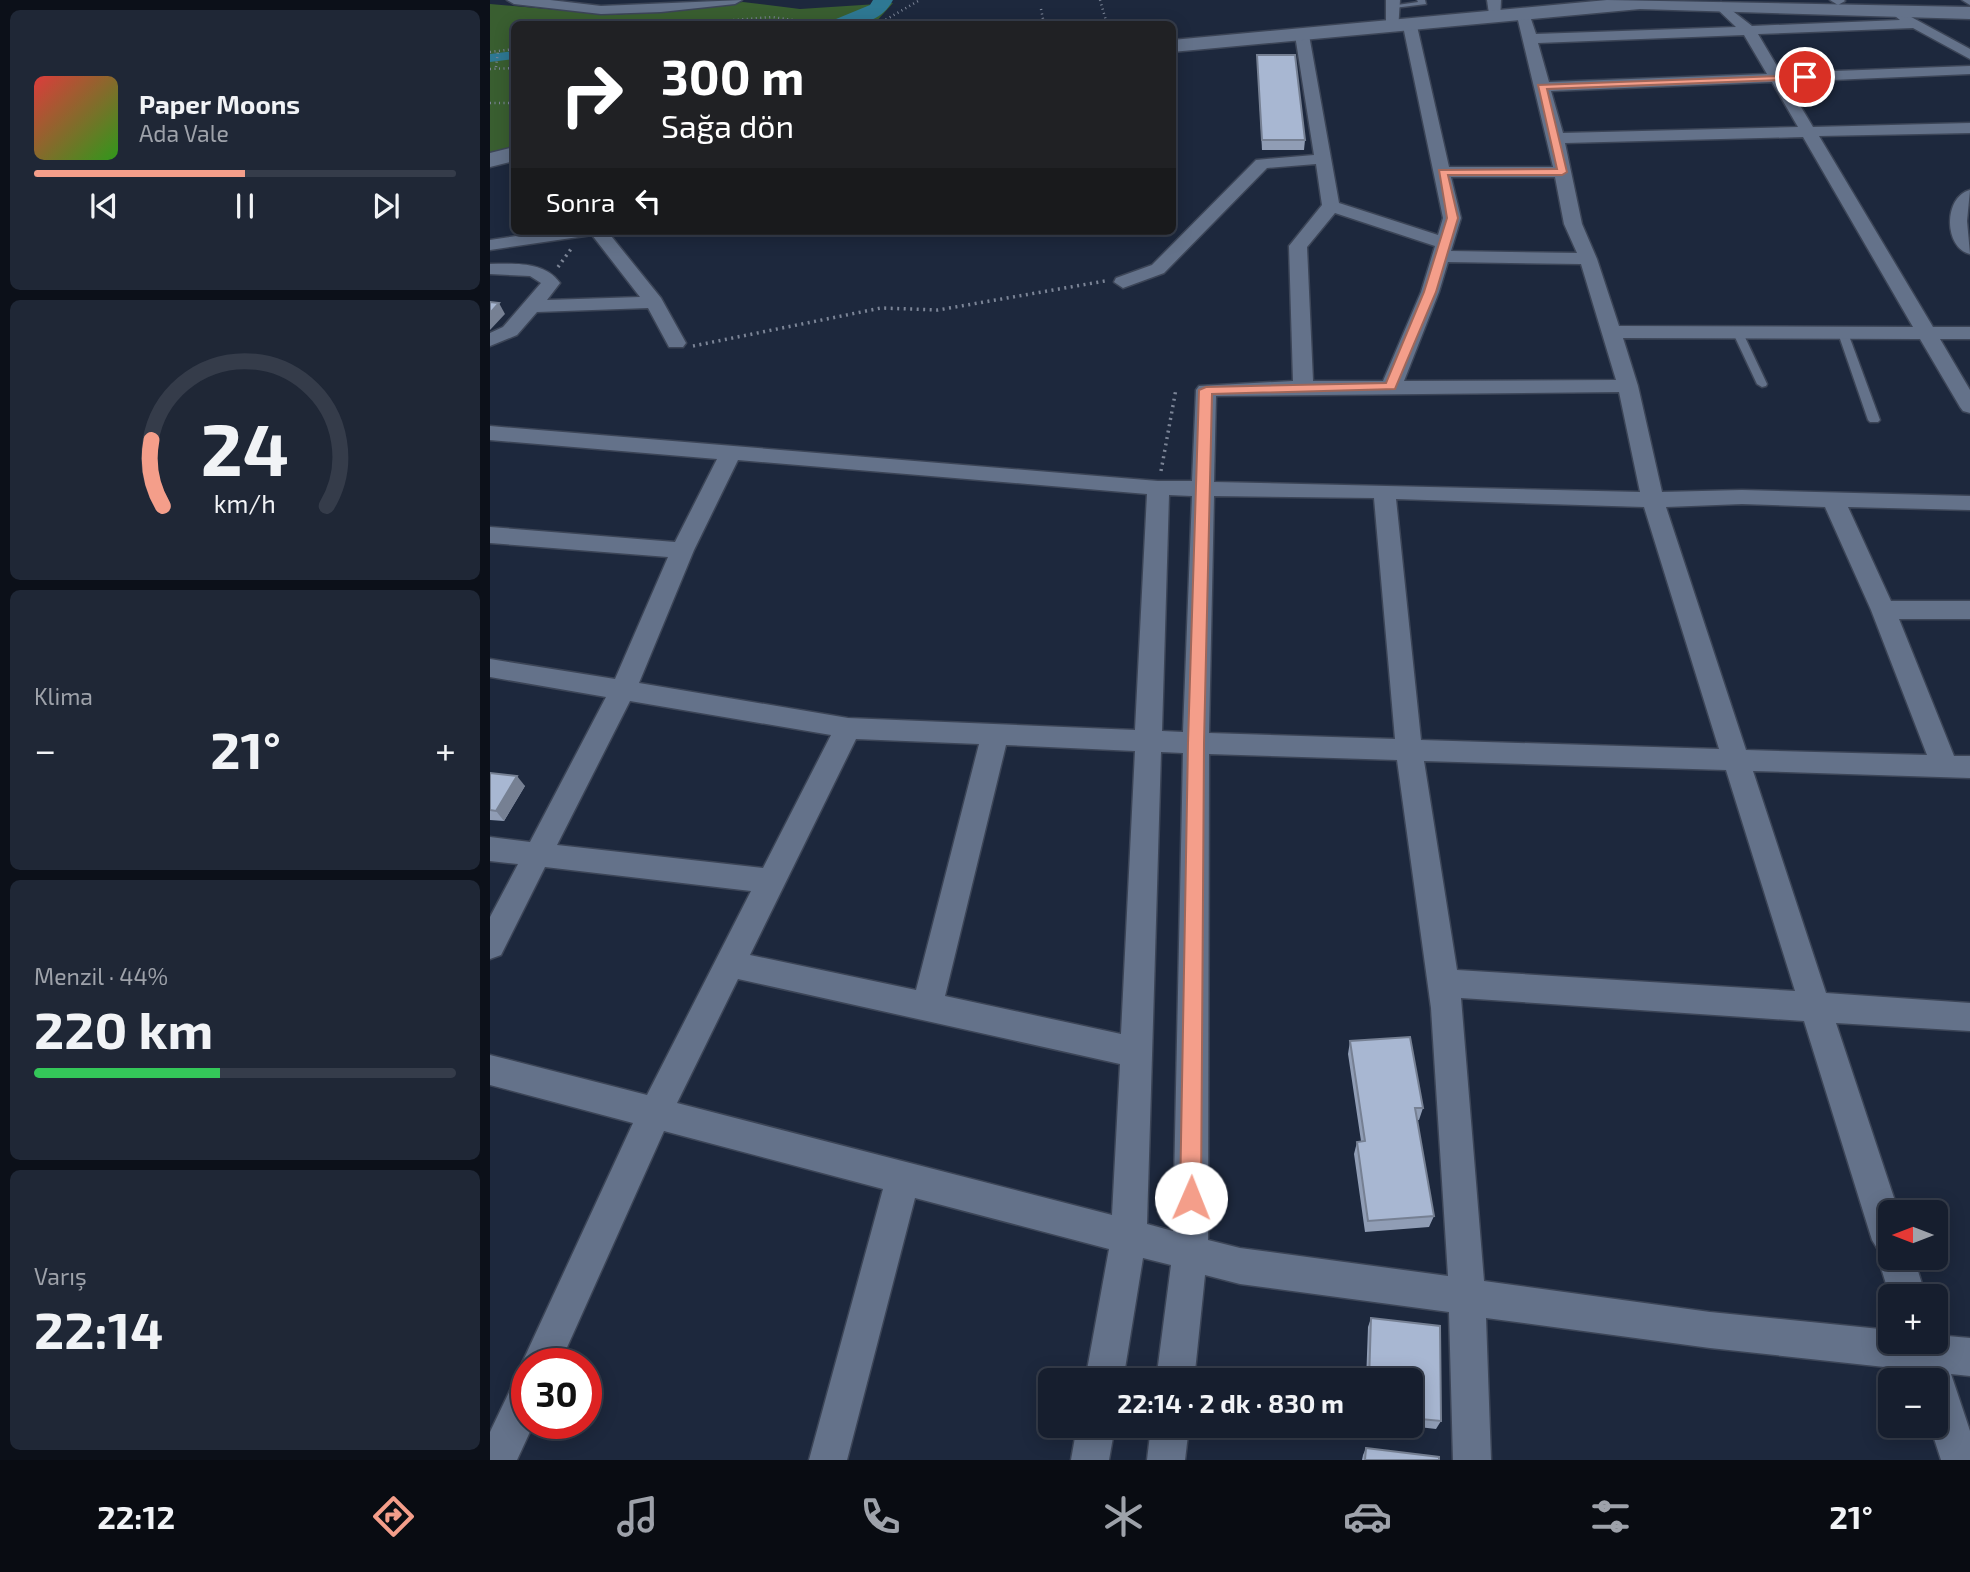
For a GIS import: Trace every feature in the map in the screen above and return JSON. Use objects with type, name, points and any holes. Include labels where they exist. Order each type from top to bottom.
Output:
[{"type":"street","points":[[514,0],[601,10],[662,8],[735,0]]},
{"type":"street","points":[[1176,46],[1302,34],[1398,15],[1494,9],[1524,16],[1673,0]]},
{"type":"street","points":[[1806,0],[1970,2]]},
{"type":"street","points":[[1639,2],[1970,13]]},
{"type":"street","points":[[1721,6],[1749,31],[1970,407]]},
{"type":"street","points":[[1893,11],[1970,55]]},
{"type":"street","points":[[1391,387],[1430,292],[1452,218],[1442,172],[1398,15]]},
{"type":"street","points":[[1524,16],[1556,138],[1573,224],[1588,258],[1628,386],[1653,500],[1878,1202]]},
{"type":"street","points":[[1530,39],[1916,24]]},
{"type":"street","points":[[1302,34],[1331,206],[1298,246],[1303,387]]},
{"type":"street","points":[[1541,87],[1970,70]]},
{"type":"street","points":[[1556,138],[1970,128]]},
{"type":"street","points":[[490,160],[511,155]]},
{"type":"street","points":[[1123,282],[1158,269],[1262,163],[1323,159]]},
{"type":"street","points":[[1442,172],[1562,172]]},
{"type":"street","points":[[1970,195],[1962,204],[1957,217],[1960,233],[1970,249]]},
{"type":"street","points":[[1331,206],[1443,250],[1588,258]]},
{"type":"street","points":[[490,245],[559,235]]},
{"type":"street","points":[[601,235],[654,302],[676,343]]},
{"type":"street","points":[[490,269],[535,272],[549,278],[551,284],[510,331],[494,342]]},
{"type":"street","points":[[533,306],[654,302]]},
{"type":"street","points":[[1610,332],[1970,333]]},
{"type":"street","points":[[1177,1368],[1190,1252],[1196,743],[1206,390],[1628,386]]},
{"type":"street","points":[[490,433],[1158,488],[1384,491],[1653,500],[1742,497],[1970,503]]},
{"type":"street","points":[[490,946],[623,690],[682,550],[731,452]]},
{"type":"street","points":[[1106,1368],[1129,1237],[1146,741],[1158,488]]},
{"type":"street","points":[[1384,491],[1409,750],[1443,983],[1467,1297],[1472,1460]]},
{"type":"street","points":[[490,668],[848,728],[1196,743],[1958,766],[1834,500]]},
{"type":"street","points":[[490,536],[682,550]]},
{"type":"street","points":[[1883,610],[1970,610]]},
{"type":"street","points":[[548,1348],[655,1113],[848,728]]},
{"type":"street","points":[[927,1007],[995,734]]},
{"type":"street","points":[[490,849],[771,881]]},
{"type":"street","points":[[730,964],[1135,1052]]},
{"type":"street","points":[[1443,983],[1970,1017]]},
{"type":"street","points":[[490,1070],[1240,1266],[1710,1331],[1930,1365],[1970,1357]]},
{"type":"street","points":[[828,1460],[903,1178]]},
{"type":"street","points":[[1930,1365],[1960,1460]]},
{"type":"street","points":[[497,1460],[511,1430]]},
{"type":"street","points":[[1090,1460],[1094,1438]]},
{"type":"street","points":[[1166,1460],[1169,1438]]},
{"type":"lane","points":[[1398,15],[1422,4],[1421,0]]},
{"type":"lane","points":[[1738,333],[1762,384]]},
{"type":"lane","points":[[1843,333],[1874,420]]},
{"type":"path","points":[[883,21],[920,0]]},
{"type":"path","points":[[1100,0],[1106,21]]},
{"type":"path","points":[[1041,9],[1043,21]]},
{"type":"path","points":[[717,21],[772,16],[794,21]]},
{"type":"path","points":[[490,51],[497,53],[511,50]]},
{"type":"path","points":[[496,67],[497,53]]},
{"type":"path","points":[[490,68],[511,68]]},
{"type":"path","points":[[490,103],[511,103]]},
{"type":"path","points":[[549,278],[584,235]]},
{"type":"path","points":[[676,343],[685,348],[881,309],[938,310],[1106,281],[1123,282]]},
{"type":"path","points":[[1158,488],[1176,389]]},
{"type":"green space","points":[[743,2],[800,9],[893,3],[877,21],[511,21],[511,150],[490,155],[490,4],[615,15]]},
{"type":"building","points":[[1257,55],[1295,55],[1305,140],[1262,140]]},
{"type":"building","points":[[490,302],[499,303],[490,313]]},
{"type":"building","points":[[490,773],[517,776],[496,811],[490,810]]},
{"type":"building","points":[[1410,1037],[1423,1108],[1415,1108],[1434,1216],[1368,1221],[1357,1142],[1365,1141],[1350,1041]]},
{"type":"building","points":[[1371,1318],[1440,1326],[1441,1421],[1423,1419],[1423,1368],[1369,1368]]},
{"type":"building","points":[[1366,1448],[1439,1457],[1439,1460],[1365,1460]]},
{"type":"waterway","points":[[851,21],[878,9],[883,0]]},
{"type":"waterway","points":[[490,58],[511,55]]},
{"type":"route","points":[[1191,1198],[1196,743],[1206,390],[1391,387],[1430,292],[1452,218],[1442,172],[1562,172],[1556,138],[1541,87],[1805,77]]}]
